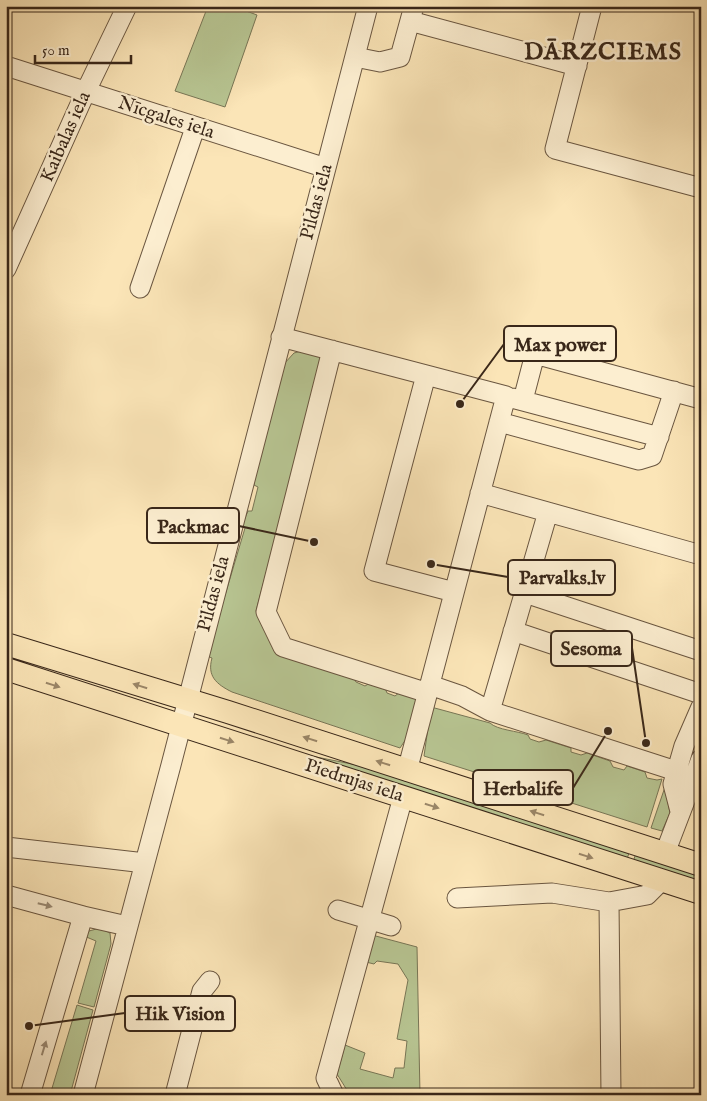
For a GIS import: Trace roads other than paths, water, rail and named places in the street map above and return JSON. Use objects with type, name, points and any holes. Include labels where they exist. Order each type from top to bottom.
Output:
[{"type":"main road","name":"Piedrujas iela","points":[[6,644],[701,865]]},
{"type":"main road","name":"Piedrujas iela","points":[[6,670],[701,893]]},
{"type":"street","name":"Kaibalas iela","points":[[6,269],[86,91],[127,6]]},
{"type":"street","name":"Pildas iela","points":[[83,1095],[368,6]]},
{"type":"street","points":[[592,6],[555,149],[701,188]]},
{"type":"street","points":[[355,56],[380,62],[400,58],[412,14],[577,66]]},
{"type":"street","name":"Nīcgales iela","points":[[6,66],[195,128],[326,168]]},
{"type":"street","points":[[140,288],[195,128]]},
{"type":"street","points":[[281,337],[659,437]]},
{"type":"street","points":[[332,350],[266,612],[283,647],[429,689],[462,696],[490,711],[676,771]]},
{"type":"street","points":[[407,771],[499,422],[514,398],[535,354],[701,399]]},
{"type":"street","points":[[426,375],[374,571],[454,592]]},
{"type":"street","points":[[499,422],[639,460],[652,456],[674,391]]},
{"type":"street","points":[[480,494],[701,555]]},
{"type":"street","points":[[490,711],[548,512]]},
{"type":"street","points":[[524,593],[701,651]]},
{"type":"street","points":[[514,631],[701,694]]},
{"type":"street","points":[[680,811],[674,792],[676,771],[701,707]]},
{"type":"street","points":[[664,853],[701,759]]},
{"type":"street","points":[[334,1095],[326,1078],[403,797]]},
{"type":"street","points":[[6,847],[145,863]]},
{"type":"street","points":[[457,898],[552,892],[609,902],[647,895],[662,880]]},
{"type":"street","points":[[6,896],[127,926]]},
{"type":"street","points":[[609,902],[611,1095]]},
{"type":"street","points":[[338,910],[391,926]]},
{"type":"street","points":[[30,1095],[83,916]]},
{"type":"street","points":[[175,1095],[202,991],[210,981]]},
{"type":"place","name":"Max power","points":[[460,404]]},
{"type":"place","name":"Packmac","points":[[314,542]]},
{"type":"place","name":"Parvalks.lv","points":[[431,564]]},
{"type":"place","name":"Herbalife","points":[[608,731]]},
{"type":"place","name":"Sesoma","points":[[646,743]]},
{"type":"place","name":"Hik Vision","points":[[29,1026]]},
{"type":"district","name":"DĀRZCIEMS","points":[[603,52]]}]
